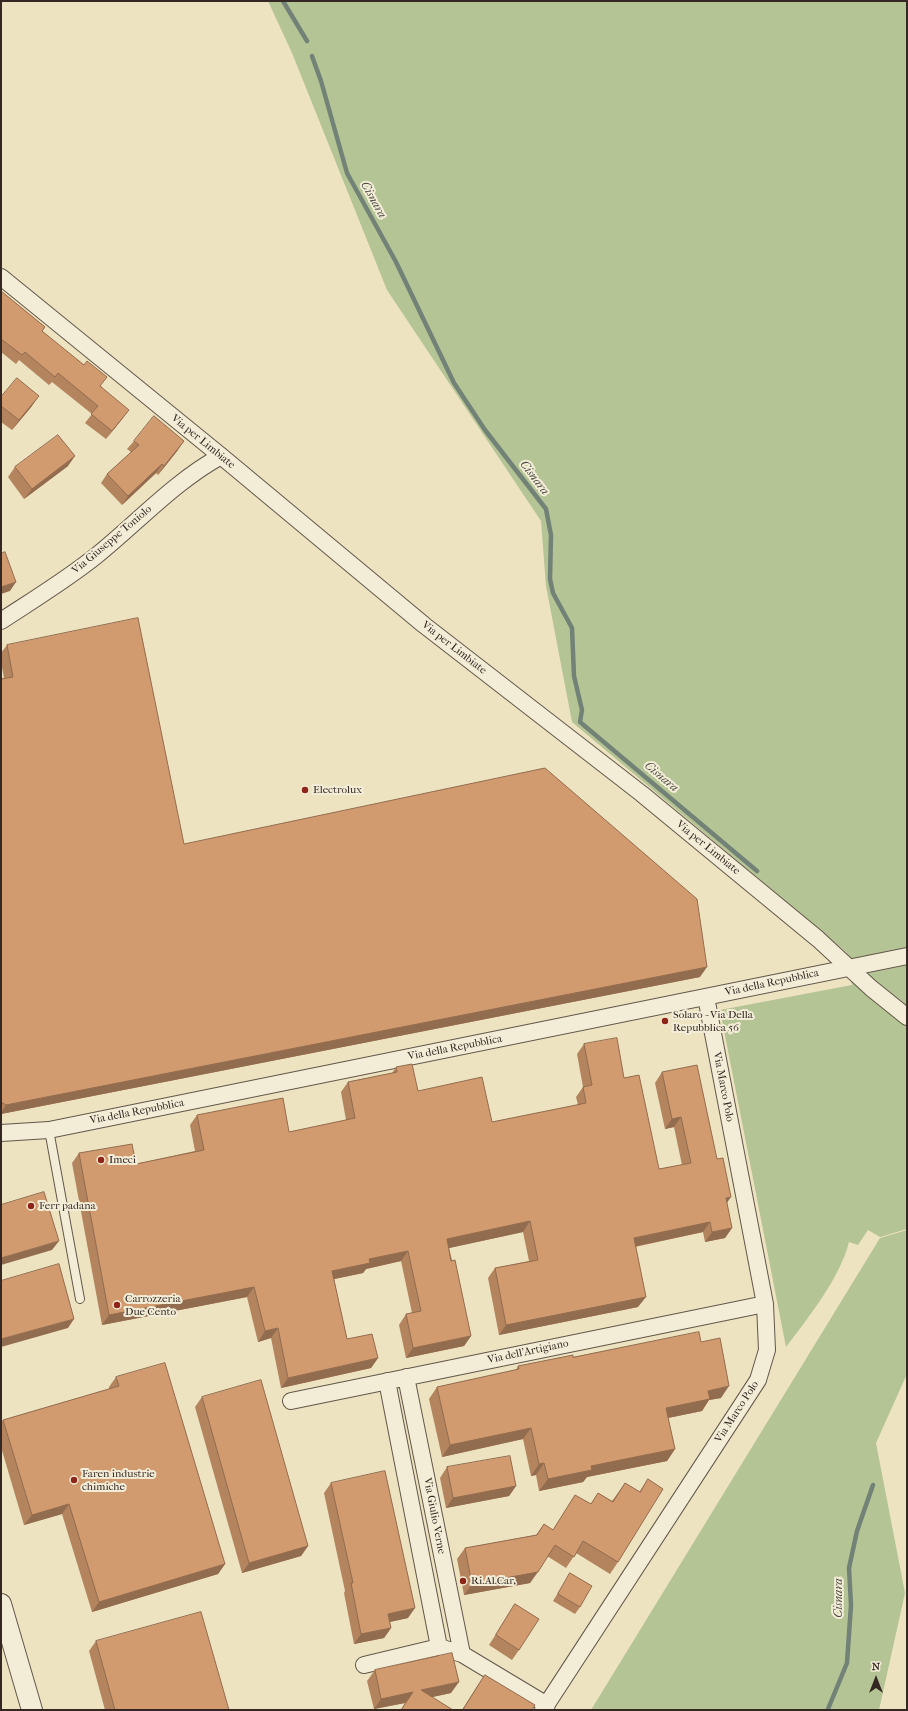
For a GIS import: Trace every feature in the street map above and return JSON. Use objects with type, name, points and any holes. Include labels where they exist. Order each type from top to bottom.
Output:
[{"type":"street","name":"Via per Limbiate","points":[[1,277],[221,456],[424,625],[648,799],[818,939],[871,988],[907,1017]]},
{"type":"street","name":"Via Giuseppe Toniolo","points":[[1,621],[96,556],[164,495],[199,468],[221,456]]},
{"type":"street","name":"Via della Repubblica","points":[[1,1133],[49,1130],[907,956]]},
{"type":"street","name":"Via Marco Polo","points":[[545,1707],[758,1380],[767,1350],[765,1304],[706,997]]},
{"type":"street","name":"Via dell'Artigiano","points":[[291,1401],[765,1304]]},
{"type":"street","name":"Via Giulio Verne","points":[[406,1377],[462,1654]]},
{"type":"street","name":"Via Giulio Verne","points":[[387,1381],[439,1647]]},
{"type":"street","points":[[1,1604],[32,1710]]},
{"type":"street","points":[[364,1665],[439,1647],[462,1654],[545,1707]]},
{"type":"lane","points":[[49,1130],[80,1299]]},
{"type":"green space","points":[[268,1],[907,1],[907,1229],[880,1237],[868,1230],[858,1245],[849,1242],[845,1256],[831,1283],[813,1311],[786,1347],[720,1010],[852,985],[847,953],[572,722],[546,586],[541,521],[387,290],[292,53]]},
{"type":"green space","points":[[907,1230],[907,1374],[876,1443],[905,1593],[879,1710],[591,1710],[880,1238]]},
{"type":"building","points":[[1,291],[45,327],[42,331],[84,365],[87,361],[107,377],[100,386],[129,410],[112,431],[91,414],[98,406],[58,373],[55,377],[25,352],[22,355],[1,339]]},
{"type":"building","points":[[17,378],[39,396],[19,420],[1,406],[1,397]]},
{"type":"building","points":[[154,416],[184,441],[164,466],[162,464],[128,496],[107,474],[139,445],[134,441]]},
{"type":"building","points":[[58,435],[75,456],[32,489],[15,467]]},
{"type":"building","points":[[5,552],[16,582],[1,587],[1,554]]},
{"type":"building","name":"Electrolux","points":[[138,618],[184,844],[545,768],[697,899],[707,967],[6,1105],[1,1102],[1,679],[13,677],[7,645]]},
{"type":"building","points":[[617,1038],[624,1078],[639,1075],[659,1169],[691,1163],[681,1117],[672,1119],[662,1072],[697,1065],[717,1159],[723,1158],[731,1197],[726,1198],[732,1228],[712,1232],[710,1222],[634,1238],[646,1297],[506,1325],[495,1268],[538,1260],[530,1221],[447,1239],[451,1261],[455,1260],[471,1336],[413,1348],[406,1314],[421,1311],[408,1251],[369,1259],[370,1263],[332,1271],[347,1339],[372,1334],[378,1358],[288,1378],[278,1328],[265,1331],[254,1287],[109,1315],[79,1153],[132,1144],[136,1164],[204,1150],[197,1115],[283,1098],[289,1132],[355,1118],[348,1082],[397,1072],[396,1067],[412,1064],[418,1091],[482,1077],[492,1122],[586,1103],[583,1087],[592,1085],[584,1044]]},
{"type":"building","points":[[44,1192],[59,1241],[1,1258],[1,1205]]},
{"type":"building","points":[[59,1264],[74,1319],[1,1339],[1,1281]]},
{"type":"building","points":[[699,1332],[701,1342],[720,1338],[729,1386],[708,1391],[710,1399],[666,1408],[675,1449],[591,1466],[592,1470],[548,1479],[544,1463],[539,1464],[531,1428],[450,1445],[437,1387],[519,1369],[518,1366],[573,1355],[573,1357]]},
{"type":"building","points":[[165,1363],[225,1564],[99,1602],[69,1504],[32,1515],[3,1420],[119,1386],[116,1377]]},
{"type":"building","points":[[261,1380],[308,1546],[249,1563],[202,1397]]},
{"type":"building","points":[[510,1456],[516,1486],[453,1498],[447,1467]]},
{"type":"building","points":[[385,1471],[415,1608],[388,1614],[391,1628],[361,1634],[351,1583],[353,1583],[331,1483]]},
{"type":"building","points":[[648,1479],[663,1489],[618,1562],[583,1541],[574,1557],[555,1545],[538,1572],[472,1584],[465,1548],[537,1535],[544,1524],[553,1530],[575,1495],[591,1504],[598,1493],[613,1502],[625,1483],[640,1492]]},
{"type":"building","points":[[570,1573],[592,1586],[580,1607],[558,1594]]},
{"type":"building","points":[[515,1604],[539,1619],[519,1650],[496,1635]]},
{"type":"building","points":[[201,1612],[229,1710],[115,1710],[96,1641]]},
{"type":"building","points":[[452,1653],[459,1682],[421,1690],[453,1710],[401,1710],[413,1692],[381,1699],[375,1670]]},
{"type":"building","points":[[485,1675],[535,1705],[532,1710],[463,1710]]},
{"type":"waterway","name":"Cisnara","points":[[283,1],[307,41]]},
{"type":"waterway","name":"Cisnara","points":[[312,56],[321,81],[347,173],[396,262],[454,383],[485,430],[546,509],[551,535],[550,579],[553,593],[572,628],[574,676],[582,710],[580,722],[757,871]]},
{"type":"waterway","name":"Cisnara","points":[[828,1710],[847,1663],[851,1605],[849,1568],[857,1531],[873,1485]]},
{"type":"place","name":"Electrolux","points":[[305,790]]},
{"type":"place","name":"Solaro - Via Della Repubblica 56","points":[[665,1021]]},
{"type":"place","name":"Imeci","points":[[101,1160]]},
{"type":"place","name":"Ferr padana","points":[[31,1206]]},
{"type":"place","name":"Carrozzeria Due Cento","points":[[117,1305]]},
{"type":"place","name":"Faren industrie chimiche","points":[[74,1480]]},
{"type":"place","name":"Ri.Al.Car.","points":[[463,1581]]}]
